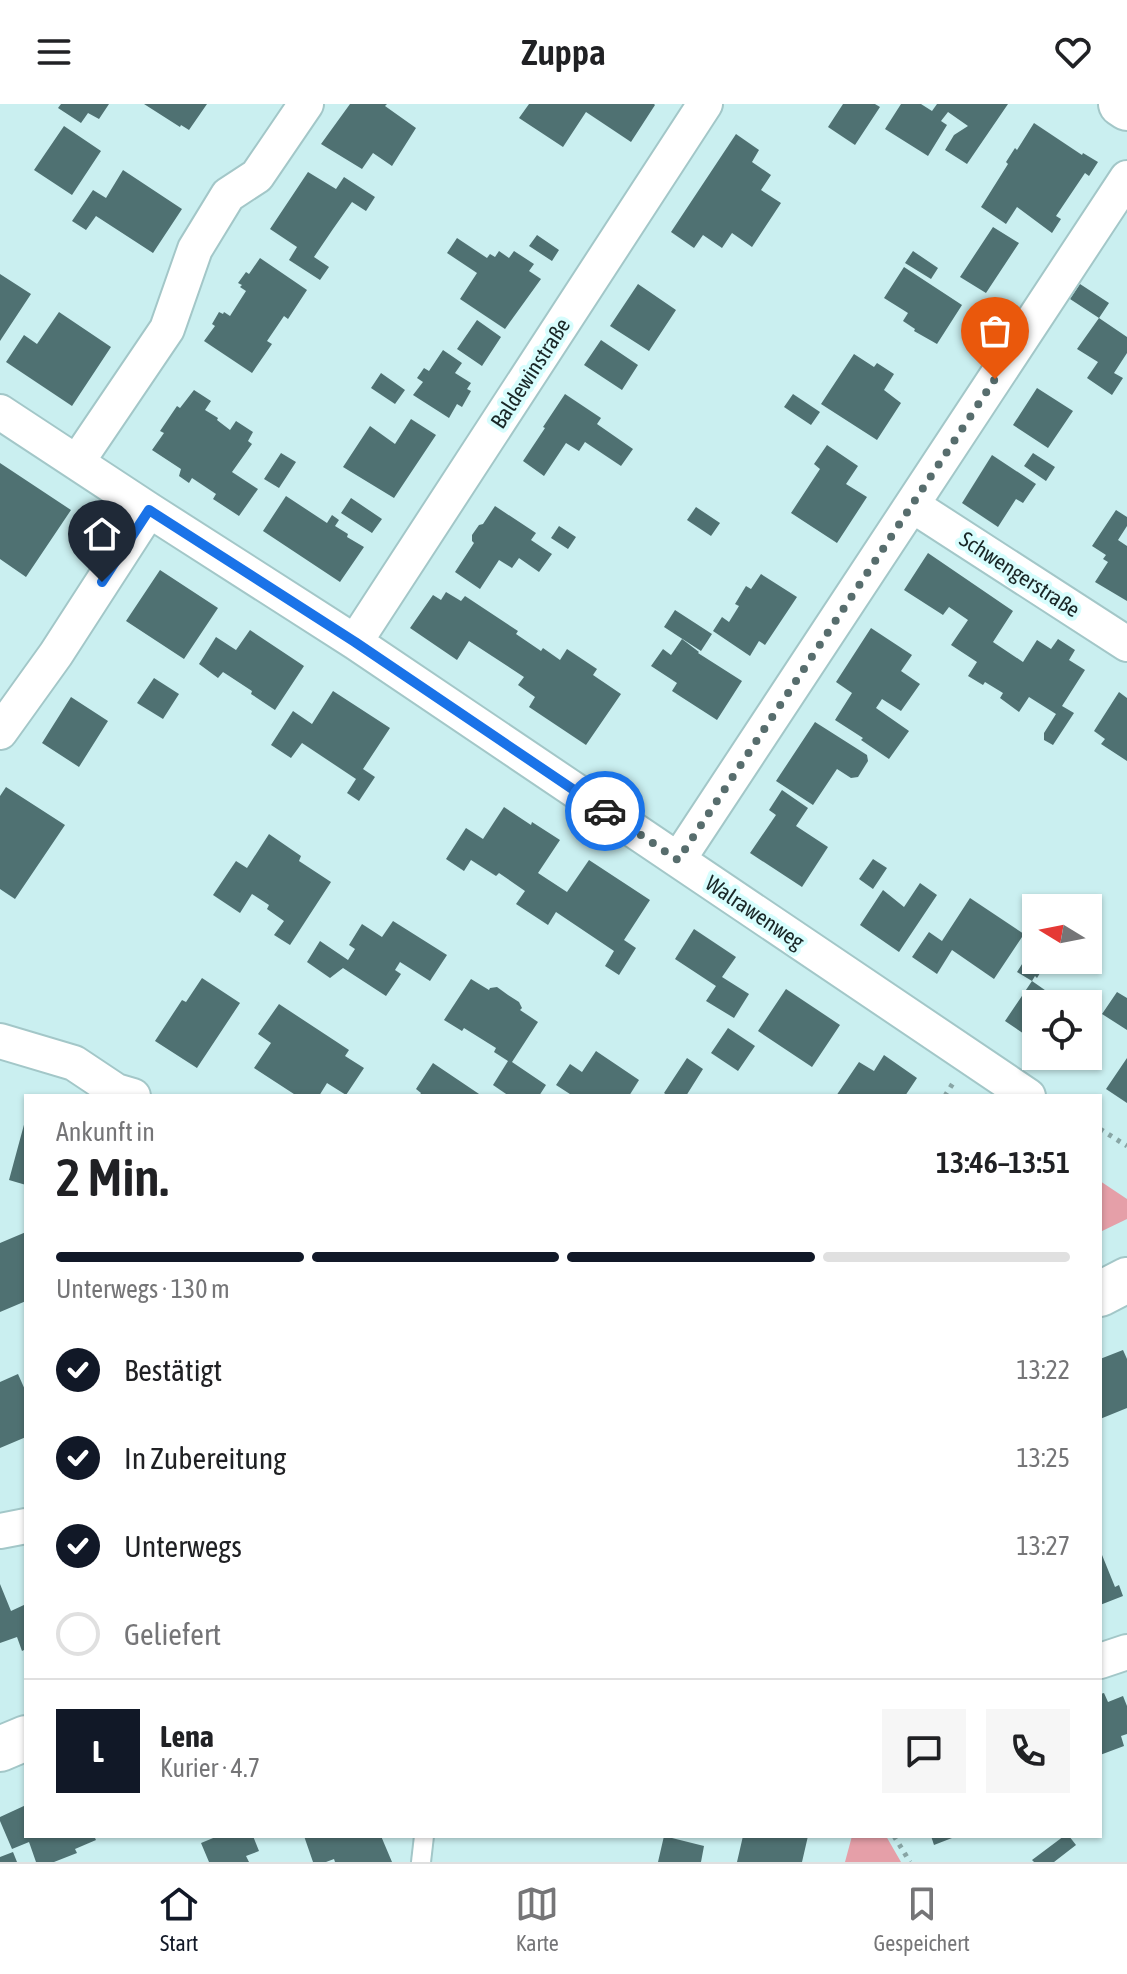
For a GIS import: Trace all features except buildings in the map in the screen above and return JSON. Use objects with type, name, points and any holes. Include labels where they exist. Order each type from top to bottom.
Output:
[{"type":"main road","points":[[1121,104],[1127,108]]},
{"type":"main road","points":[[1102,1293],[1127,1280]]},
{"type":"main road","points":[[0,1749],[24,1739]]},
{"type":"street","points":[[77,462],[167,329],[195,249],[228,195],[257,176],[306,104]]},
{"type":"street","name":"Baldewinstraße","points":[[355,642],[705,104]]},
{"type":"street","points":[[678,860],[1127,178]]},
{"type":"street","name":"Walrawenweg","points":[[0,412],[355,642],[1025,1094]]},
{"type":"street","name":"Schwengerstraße","points":[[912,505],[1127,644]]},
{"type":"street","points":[[0,732],[56,654],[149,510]]},
{"type":"street","points":[[0,1041],[74,1063],[116,1091],[126,1094]]},
{"type":"street","points":[[0,1531],[24,1526]]},
{"type":"street","points":[[1102,1660],[1127,1652]]},
{"type":"lane","points":[[421,1862],[424,1838]]},
{"type":"path","points":[[1102,1130],[1127,1146]]},
{"type":"path","points":[[895,1838],[910,1862]]},
{"type":"shaded area","points":[[1102,1182],[1127,1199],[1127,1219],[1102,1231]]},
{"type":"shaded area","points":[[851,1838],[887,1838],[901,1862],[845,1862]]},
{"type":"way so far","points":[[605,811],[678,860],[995,379]]},
{"type":"route","points":[[102,582],[149,510],[355,642],[605,811]]}]
